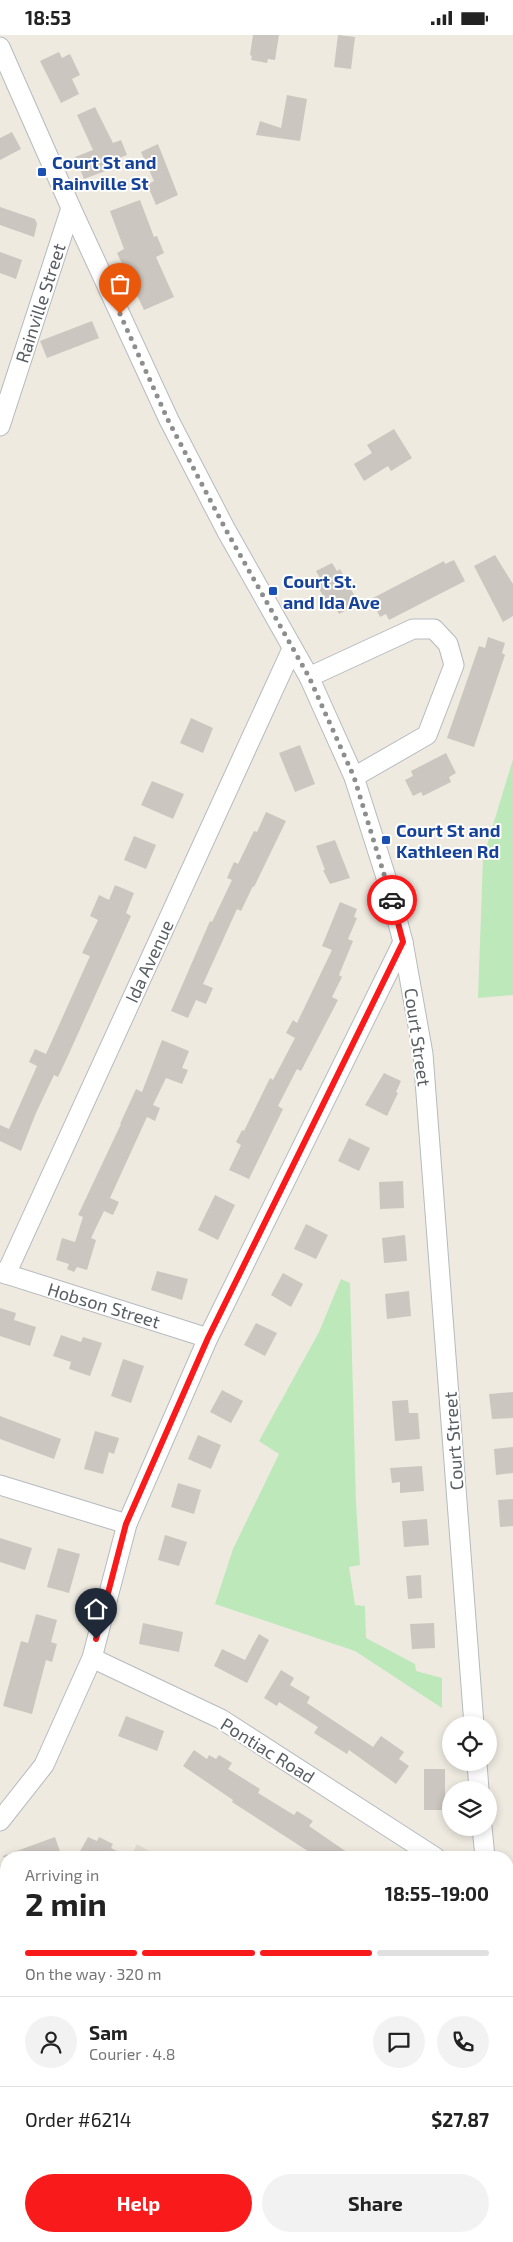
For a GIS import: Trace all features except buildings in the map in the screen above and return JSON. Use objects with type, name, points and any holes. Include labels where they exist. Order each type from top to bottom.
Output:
[{"type":"street","name":"Court Street","points":[[0,47],[70,208],[168,420],[309,677],[354,777],[385,873],[403,942],[423,1054],[473,1716]]},
{"type":"street","name":"Rainville Street","points":[[0,427],[70,208]]},
{"type":"street","points":[[309,677],[413,629],[434,629],[448,644],[454,665],[427,735],[354,777]]},
{"type":"street","name":"Ida Avenue","points":[[3,1273],[292,649]]},
{"type":"street","points":[[0,1821],[44,1765],[92,1658],[126,1524],[208,1338],[403,942]]},
{"type":"street","name":"Hobson Street","points":[[3,1273],[208,1338]]},
{"type":"street","points":[[0,1485],[126,1524]]},
{"type":"street","name":"Pontiac Road","points":[[92,1658],[221,1719],[426,1851]]},
{"type":"street","points":[[483,1836],[484,1851]]},
{"type":"shaded area","points":[[137,1844],[149,1851],[134,1851]]},
{"type":"green space","points":[[513,759],[513,995],[478,998],[483,858]]},
{"type":"green space","points":[[341,1279],[350,1283],[356,1503],[360,1565],[349,1567],[355,1605],[365,1606],[366,1638],[415,1664],[416,1671],[442,1678],[442,1708],[355,1651],[215,1604],[233,1549],[279,1454],[259,1441],[319,1332]]},
{"type":"way so far","points":[[120,314],[168,420],[226,530],[309,677],[354,777],[392,900]]},
{"type":"place","name":"Court St and Rainville St","points":[[42,172]]},
{"type":"place","name":"Court St. and Ida Ave","points":[[273,591]]},
{"type":"place","name":"Court St and Kathleen Rd","points":[[386,840]]},
{"type":"route","points":[[96,1639],[126,1524],[208,1338],[403,942],[392,900]]}]
